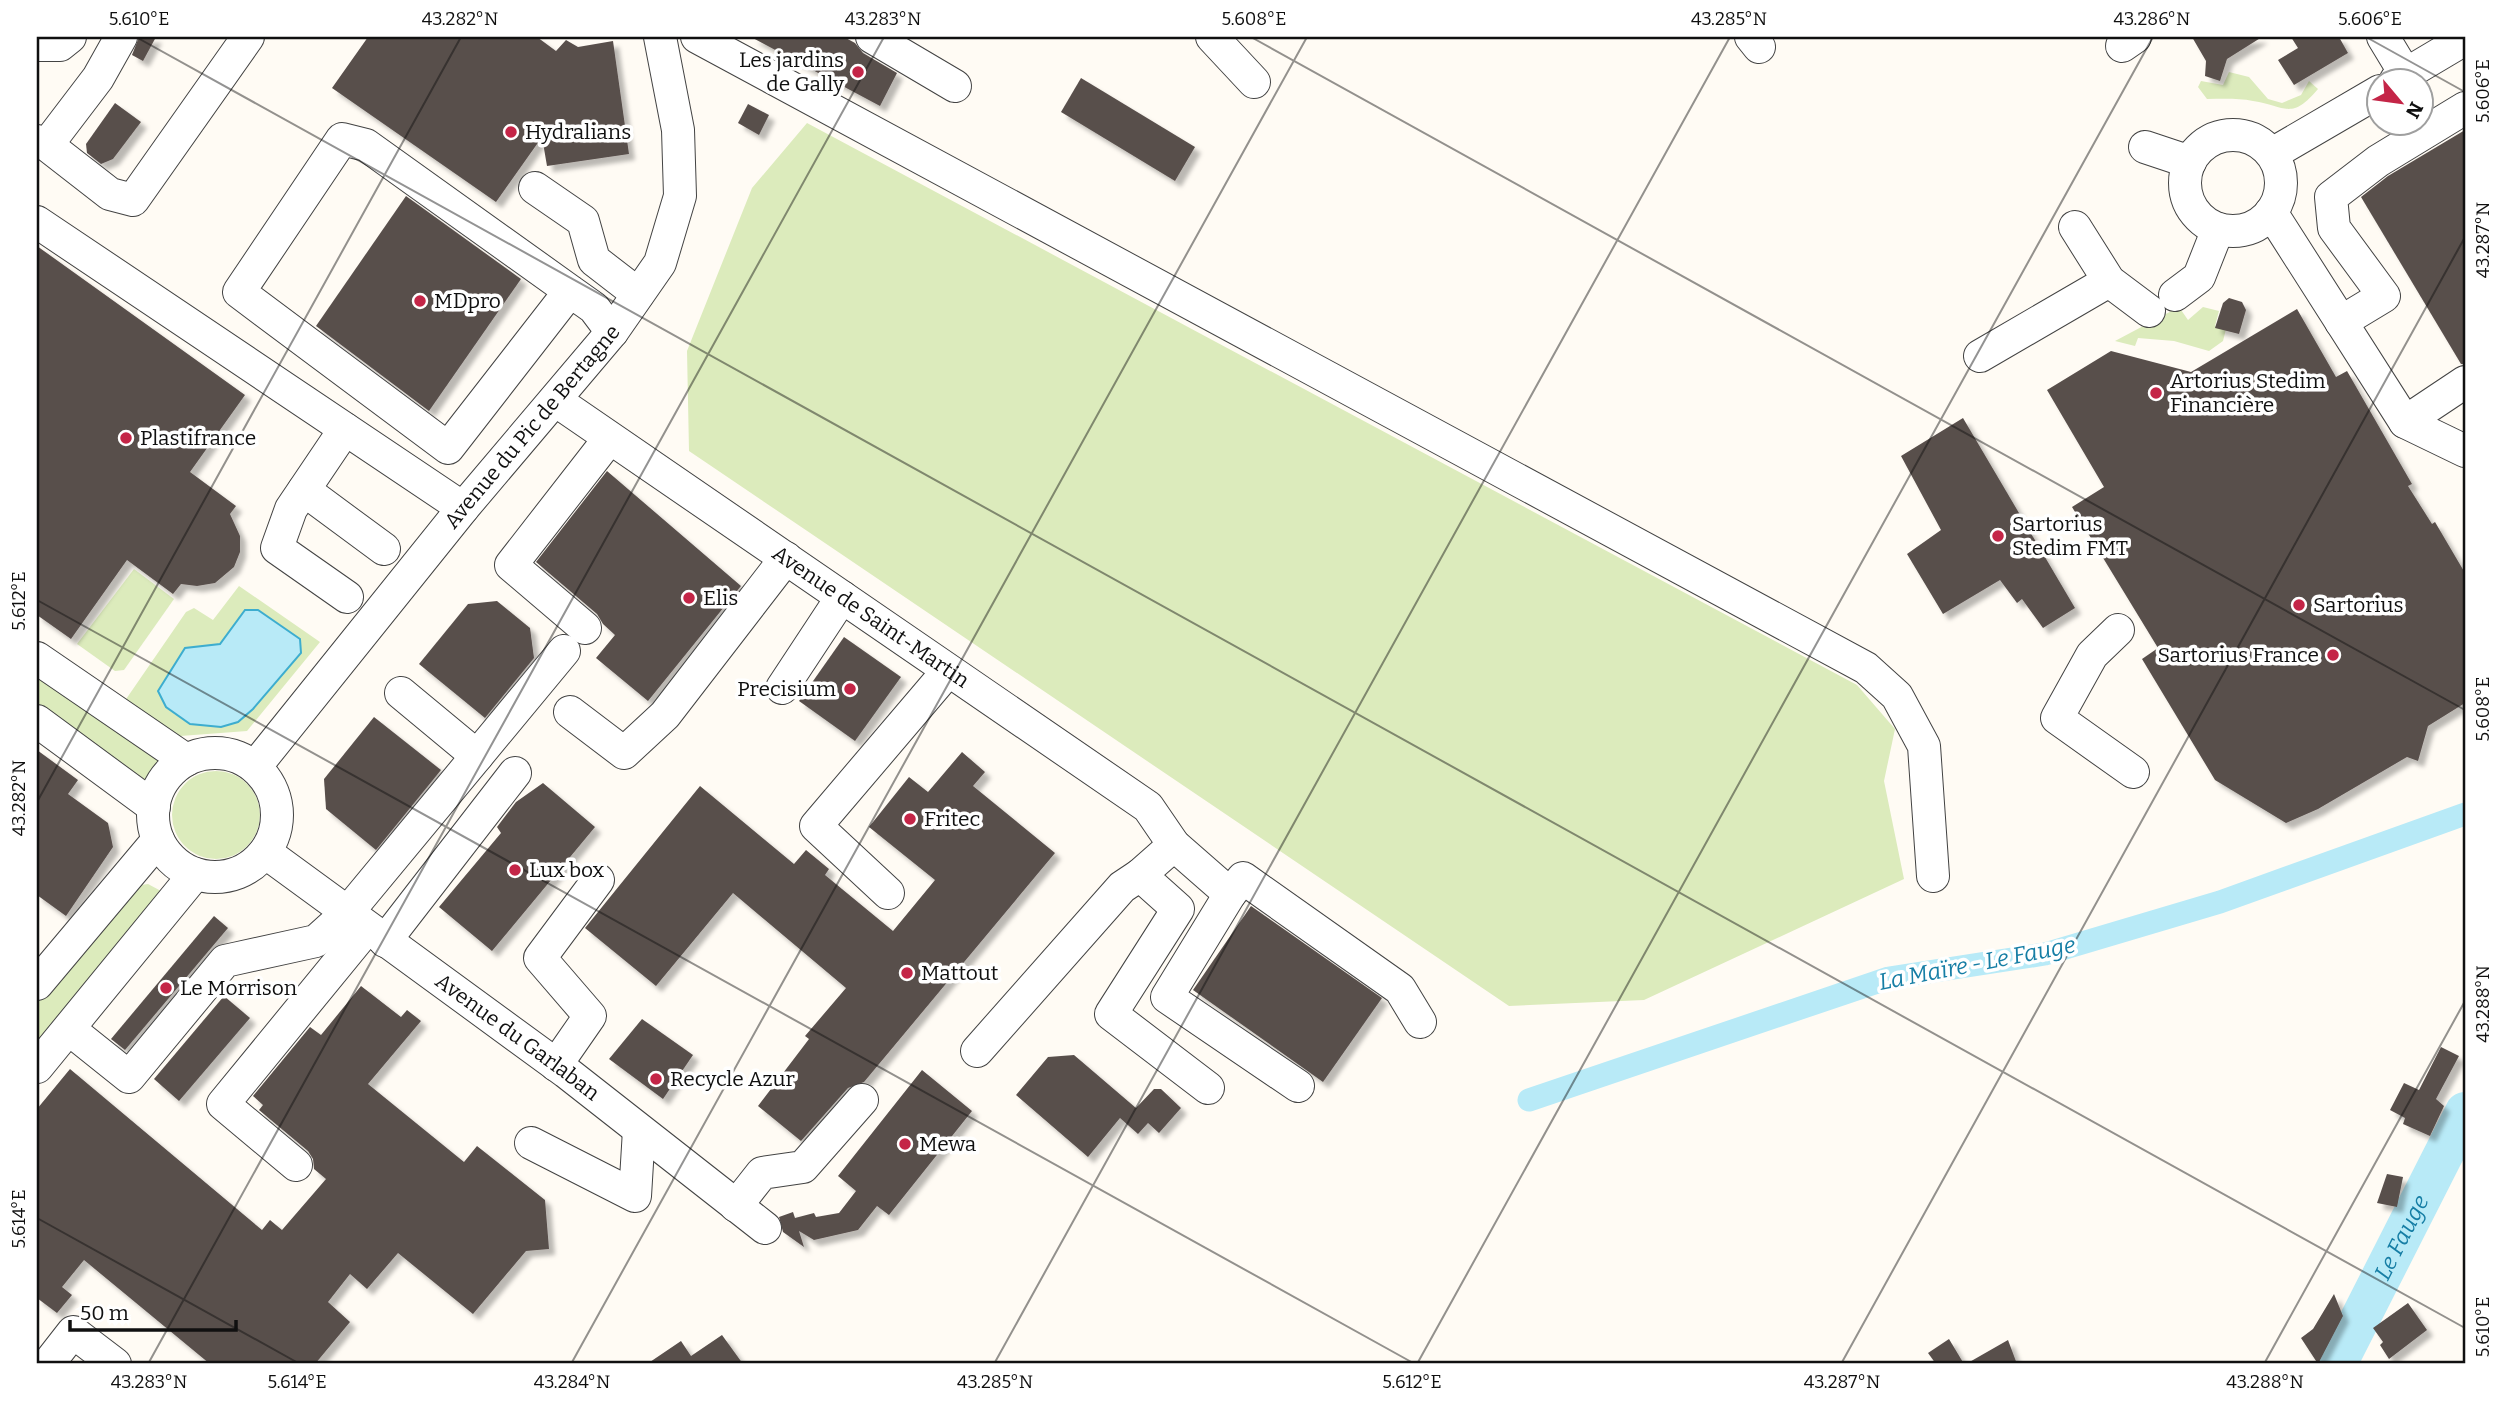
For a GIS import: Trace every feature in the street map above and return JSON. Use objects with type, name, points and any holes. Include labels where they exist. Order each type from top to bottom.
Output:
[{"type":"street","points":[[37,40],[60,46],[70,37]]},
{"type":"street","points":[[121,37],[99,78],[42,143],[110,194],[133,200],[248,37]]},
{"type":"street","name":"Avenue du Pic de Bertagne","points":[[255,767],[463,508],[612,331],[660,263],[680,196],[678,130],[660,37]]},
{"type":"street","points":[[697,37],[1866,668],[1897,696],[1924,746],[1933,876]]},
{"type":"street","points":[[872,37],[955,86]]},
{"type":"street","points":[[1212,37],[1254,82]]},
{"type":"street","points":[[2383,37],[2390,66]]},
{"type":"street","points":[[2429,66],[2460,52]]},
{"type":"street","points":[[2272,154],[2366,99]]},
{"type":"street","points":[[2341,322],[2384,296],[2334,228],[2331,197],[2378,161],[2465,108]]},
{"type":"street","points":[[2232,134],[2255,139],[2272,154],[2280,169],[2281,192],[2271,212],[2250,228],[2235,232],[2218,229],[2200,219],[2189,205],[2184,177],[2190,162],[2205,142],[2232,134]]},
{"type":"street","points":[[570,291],[448,448],[239,292],[342,139],[366,145],[594,308],[612,331]]},
{"type":"street","points":[[2145,147],[2190,162]]},
{"type":"street","points":[[535,188],[583,221],[594,260],[638,294]]},
{"type":"street","points":[[2271,212],[2405,422],[2465,451]]},
{"type":"street","points":[[37,222],[463,508]]},
{"type":"street","points":[[2075,227],[2109,281],[2162,303],[2199,277],[2218,229]]},
{"type":"street","points":[[1980,356],[2109,281]]},
{"type":"street","points":[[2405,422],[2465,382]]},
{"type":"street","name":"Avenue de Saint-Martin","points":[[555,400],[947,672],[1148,807],[1174,845],[1230,894]]},
{"type":"street","points":[[345,429],[291,509],[277,548],[347,597]]},
{"type":"street","points":[[69,1029],[129,1077],[225,961],[366,927],[477,756],[574,640],[511,565],[609,439]]},
{"type":"street","points":[[304,490],[384,549]]},
{"type":"street","points":[[570,712],[624,753],[665,715],[786,558]]},
{"type":"street","points":[[782,688],[842,597]]},
{"type":"street","points":[[2118,630],[2092,655],[2057,718],[2133,772]]},
{"type":"street","points":[[37,658],[187,760]]},
{"type":"street","points":[[888,893],[816,826],[947,672]]},
{"type":"street","points":[[401,693],[477,756]]},
{"type":"street","points":[[37,721],[154,807]]},
{"type":"street","points":[[203,754],[239,758],[255,767],[273,792],[277,824],[265,852],[254,864],[226,877],[195,874],[167,855],[158,840],[154,807],[164,780],[187,760],[203,754]]},
{"type":"street","points":[[296,1165],[223,1104],[366,927],[515,773]]},
{"type":"street","points":[[37,984],[158,840]]},
{"type":"street","points":[[977,1051],[1122,887],[1174,845]]},
{"type":"street","name":"Avenue du Garlaban","points":[[265,852],[556,1065],[765,1228]]},
{"type":"street","points":[[37,1067],[195,874]]},
{"type":"street","points":[[1140,875],[1178,909],[1111,1014],[1208,1088]]},
{"type":"street","points":[[1298,1086],[1167,998],[1230,894],[1244,878],[1400,989],[1420,1021]]},
{"type":"street","points":[[556,1065],[590,1016],[540,958],[598,880]]},
{"type":"street","points":[[736,1206],[762,1173],[803,1167],[862,1100]]},
{"type":"street","points":[[531,1143],[635,1196],[639,1130]]},
{"type":"street","points":[[48,1364],[73,1332],[115,1364]]},
{"type":"green space","points":[[2229,72],[2249,77],[2268,99],[2282,103],[2301,95],[2309,81],[2318,89],[2301,105],[2288,109],[2247,100],[2207,99],[2198,87],[2201,81],[2223,85]]},
{"type":"green space","points":[[807,123],[1857,685],[1895,729],[1884,781],[1904,879],[1644,1000],[1509,1006],[689,451],[687,351],[752,188]]},
{"type":"green space","points":[[2179,307],[2188,320],[2203,307],[2219,311],[2215,326],[2226,329],[2223,341],[2209,351],[2174,341],[2138,338],[2135,346],[2115,341]]},
{"type":"green space","points":[[134,569],[174,599],[124,670],[115,671],[77,644]]},
{"type":"green space","points":[[239,586],[320,642],[247,731],[167,737],[122,705],[186,612],[194,608],[213,620]]},
{"type":"green space","points":[[37,667],[165,757],[144,790],[37,714]]},
{"type":"green space","points":[[207,771],[225,771],[241,778],[253,790],[260,806],[260,824],[253,840],[241,852],[225,859],[207,859],[191,852],[179,840],[172,824],[172,806],[179,790],[191,778]]},
{"type":"green space","points":[[148,884],[161,891],[161,900],[37,1052],[37,1003],[134,886]]},
{"type":"water","points":[[245,610],[258,610],[300,639],[301,653],[253,709],[238,722],[221,727],[190,724],[166,707],[158,691],[185,648],[220,644]]},
{"type":"building","points":[[139,37],[156,37],[143,61],[132,55]]},
{"type":"building","name":"Hydralians","points":[[368,37],[537,37],[556,51],[566,40],[578,47],[613,41],[629,154],[547,166],[542,137],[496,202],[332,88]]},
{"type":"building","name":"Les jardins de Gally","points":[[751,37],[844,37],[855,43],[863,53],[897,73],[880,106]]},
{"type":"building","points":[[2192,37],[2262,37],[2227,59],[2220,81],[2205,76],[2206,61]]},
{"type":"building","points":[[2291,37],[2339,37],[2348,53],[2294,85],[2278,60],[2298,48]]},
{"type":"building","points":[[1081,78],[1195,147],[1175,181],[1061,112]]},
{"type":"building","points":[[115,103],[141,122],[113,159],[101,164],[87,153],[86,144]]},
{"type":"building","points":[[748,104],[769,115],[759,135],[738,123]]},
{"type":"building","points":[[2465,130],[2465,364],[2461,364],[2361,197],[2388,176]]},
{"type":"building","name":"MDpro","points":[[406,196],[521,279],[429,411],[316,326]]},
{"type":"building","name":"Plastifrance","points":[[37,246],[245,395],[190,472],[236,506],[230,514],[240,536],[240,552],[234,567],[215,583],[197,586],[181,584],[173,594],[127,560],[71,639],[37,615]]},
{"type":"building","points":[[2229,298],[2242,302],[2246,310],[2239,334],[2215,328],[2223,303]]},
{"type":"building","name":"Sartorius","points":[[2297,309],[2336,377],[2347,371],[2412,484],[2408,486],[2432,524],[2435,522],[2465,573],[2465,703],[2428,726],[2418,761],[2407,757],[2318,809],[2286,823],[2215,780],[2142,659],[2158,648],[2072,507],[2104,487],[2047,390],[2111,351],[2191,372]]},
{"type":"building","points":[[1963,418],[2075,608],[2043,628],[2022,599],[2017,603],[2000,580],[1943,614],[1907,554],[1941,530],[1901,456]]},
{"type":"building","points":[[607,471],[741,586],[648,701],[596,658],[615,635],[597,614],[536,562]]},
{"type":"building","points":[[497,601],[530,628],[534,658],[485,718],[419,664],[468,604]]},
{"type":"building","name":"Precisium","points":[[844,637],[901,677],[855,741],[799,701]]},
{"type":"building","points":[[374,717],[441,770],[376,850],[326,809],[324,779]]},
{"type":"building","points":[[37,750],[78,780],[68,794],[108,823],[113,847],[66,916],[37,895]]},
{"type":"building","points":[[962,752],[985,772],[973,786],[1055,853],[864,1082],[848,1088],[801,1141],[758,1106],[809,1039],[805,1036],[846,988],[733,893],[656,986],[585,928],[700,786],[794,864],[806,850],[829,869],[825,875],[893,931],[935,880],[869,827],[909,777],[928,792]]},
{"type":"building","name":"Lux box","points":[[543,783],[595,827],[492,951],[439,907],[501,833],[497,827],[516,802]]},
{"type":"building","points":[[1251,906],[1382,998],[1323,1082],[1193,990]]},
{"type":"building","points":[[214,916],[228,928],[125,1050],[111,1039]]},
{"type":"building","points":[[361,986],[401,1017],[407,1010],[421,1021],[368,1084],[464,1162],[477,1146],[545,1200],[549,1249],[526,1251],[473,1314],[398,1253],[367,1289],[350,1274],[328,1302],[350,1322],[315,1364],[210,1364],[84,1260],[62,1287],[72,1295],[57,1313],[37,1298],[37,1109],[70,1069],[262,1230],[270,1220],[282,1230],[326,1179],[314,1169],[313,1159],[308,1151],[259,1110],[263,1105],[253,1096],[310,1027],[321,1035]]},
{"type":"building","points":[[224,996],[250,1018],[179,1101],[154,1079]]},
{"type":"building","name":"Recycle Azur","points":[[642,1019],[693,1055],[663,1099],[609,1059]]},
{"type":"building","points":[[2441,1047],[2459,1056],[2436,1099],[2444,1106],[2430,1136],[2403,1124],[2405,1118],[2390,1110],[2404,1083],[2419,1090]]},
{"type":"building","points":[[1074,1055],[1136,1108],[1154,1089],[1161,1089],[1181,1108],[1159,1133],[1148,1123],[1138,1134],[1120,1118],[1088,1157],[1016,1095],[1048,1057]]},
{"type":"building","name":"Mewa","points":[[922,1070],[972,1111],[889,1215],[877,1206],[858,1230],[814,1240],[799,1231],[804,1247],[783,1232],[779,1217],[793,1212],[795,1218],[814,1213],[816,1217],[839,1213],[856,1191],[838,1176]]},
{"type":"building","points":[[2387,1174],[2403,1177],[2397,1207],[2377,1203]]},
{"type":"building","points":[[2334,1294],[2343,1316],[2318,1364],[2301,1338],[2313,1329]]},
{"type":"building","points":[[2408,1303],[2427,1330],[2389,1359],[2380,1345],[2383,1342],[2373,1328]]},
{"type":"building","points":[[722,1335],[743,1364],[647,1364],[681,1341],[691,1356]]},
{"type":"building","points":[[1949,1339],[1964,1364],[1936,1364],[1928,1353]]},
{"type":"building","points":[[2008,1340],[2017,1364],[1966,1364]]},
{"type":"waterway","name":"La Maïre - Le Fauge","points":[[1529,1100],[1889,978],[2045,954],[2220,902],[2465,814]]},
{"type":"waterway","name":"Le Fauge","points":[[2337,1364],[2465,1112]]},
{"type":"place","name":"Les jardins de Gally","points":[[858,72]]},
{"type":"place","name":"Hydralians","points":[[511,132]]},
{"type":"place","name":"MDpro","points":[[420,301]]},
{"type":"place","name":"Artorius Stedim Financière","points":[[2156,393]]},
{"type":"place","name":"Plastifrance","points":[[126,438]]},
{"type":"place","name":"Sartorius Stedim FMT","points":[[1998,536]]},
{"type":"place","name":"Elis","points":[[689,598]]},
{"type":"place","name":"Sartorius","points":[[2299,605]]},
{"type":"place","name":"Sartorius France","points":[[2333,655]]},
{"type":"place","name":"Precisium","points":[[850,689]]},
{"type":"place","name":"Fritec","points":[[910,819]]},
{"type":"place","name":"Lux box","points":[[515,870]]},
{"type":"place","name":"Mattout","points":[[907,973]]},
{"type":"place","name":"Le Morrison","points":[[166,988]]},
{"type":"place","name":"Recycle Azur","points":[[656,1079]]},
{"type":"place","name":"Mewa","points":[[905,1144]]}]
